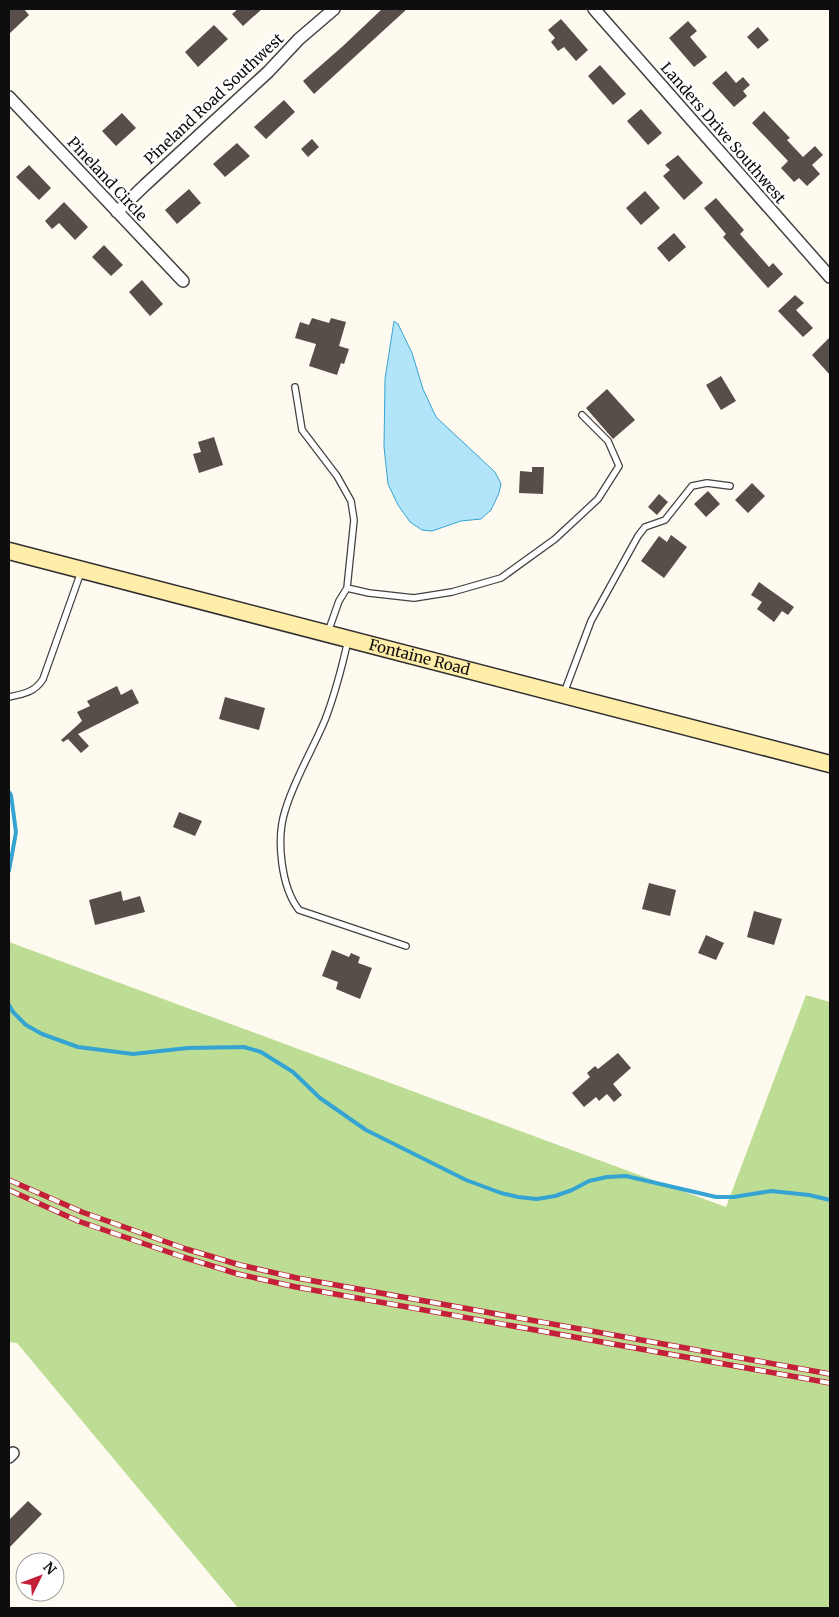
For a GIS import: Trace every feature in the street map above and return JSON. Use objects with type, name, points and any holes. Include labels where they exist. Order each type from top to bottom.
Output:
[{"type":"main road","name":"Fontaine Road","points":[[9,551],[830,764]]},
{"type":"street","name":"Pineland Road Southwest","points":[[117,212],[268,72],[299,39],[334,9]]},
{"type":"street","name":"Landers Drive Southwest","points":[[594,9],[830,277]]},
{"type":"street","name":"Pineland Circle","points":[[9,97],[183,281]]},
{"type":"lane","points":[[295,387],[302,430],[337,476],[351,500],[354,520],[347,588],[339,601],[327,634]]},
{"type":"lane","points":[[347,588],[369,593],[414,598],[452,592],[501,578],[555,539],[598,499],[619,466],[608,441],[582,415]]},
{"type":"lane","points":[[563,695],[591,622],[638,536],[645,527],[665,520],[692,486],[707,483],[730,486]]},
{"type":"lane","points":[[9,697],[28,693],[38,687],[43,679],[82,570]]},
{"type":"lane","points":[[348,640],[342,668],[328,712],[284,812],[281,836],[283,872],[292,902],[299,910],[406,946]]},
{"type":"green space","points":[[9,942],[726,1207],[806,995],[830,1002],[830,1608],[238,1608],[17,1343],[9,1342]]},
{"type":"water","points":[[394,321],[398,324],[412,353],[423,389],[436,417],[495,472],[501,484],[491,510],[481,519],[461,521],[432,531],[422,530],[410,522],[398,505],[388,484],[384,447],[385,379]]},
{"type":"building","points":[[9,9],[24,9],[29,15],[9,34]]},
{"type":"building","points":[[238,9],[262,9],[243,26],[232,14]]},
{"type":"building","points":[[382,9],[407,9],[314,94],[303,81]]},
{"type":"building","points":[[561,19],[588,50],[576,61],[564,47],[558,51],[551,42],[555,38],[548,30]]},
{"type":"building","points":[[688,21],[697,31],[690,37],[707,57],[694,67],[669,38]]},
{"type":"building","points":[[214,25],[228,39],[198,67],[185,52]]},
{"type":"building","points":[[758,27],[769,40],[758,49],[747,37]]},
{"type":"building","points":[[600,65],[626,94],[613,105],[588,76]]},
{"type":"building","points":[[726,71],[736,83],[743,77],[750,85],[743,91],[747,96],[734,107],[712,83]]},
{"type":"building","points":[[284,100],[295,112],[266,139],[254,127]]},
{"type":"building","points":[[641,109],[662,133],[648,145],[627,121]]},
{"type":"building","points":[[764,111],[790,138],[787,140],[803,157],[815,146],[823,155],[812,165],[820,174],[807,186],[799,178],[794,182],[781,168],[788,161],[752,123]]},
{"type":"building","points":[[122,113],[136,128],[116,146],[102,131]]},
{"type":"building","points":[[312,139],[319,147],[308,157],[301,149]]},
{"type":"building","points":[[237,143],[250,156],[225,177],[213,164]]},
{"type":"building","points":[[678,155],[703,183],[684,200],[663,176],[670,170],[665,165]]},
{"type":"building","points":[[29,165],[51,188],[39,200],[16,177]]},
{"type":"building","points":[[189,189],[201,203],[177,224],[165,210]]},
{"type":"building","points":[[645,191],[660,208],[641,225],[626,208]]},
{"type":"building","points":[[716,198],[744,230],[740,234],[769,267],[773,263],[783,274],[768,288],[723,237],[726,234],[704,208]]},
{"type":"building","points":[[64,202],[88,227],[75,240],[59,223],[52,229],[45,221]]},
{"type":"building","points":[[674,233],[686,247],[669,262],[657,248]]},
{"type":"building","points":[[104,245],[123,265],[111,276],[92,257]]},
{"type":"building","points":[[142,280],[163,304],[150,316],[129,292]]},
{"type":"building","points":[[795,295],[804,303],[796,310],[813,328],[803,337],[778,311]]},
{"type":"building","points":[[312,318],[329,323],[331,318],[346,322],[339,346],[349,349],[344,364],[341,363],[337,375],[309,366],[316,344],[295,338],[300,322],[309,325]]},
{"type":"building","points":[[830,337],[830,375],[812,355]]},
{"type":"building","points":[[721,376],[736,401],[721,410],[706,385]]},
{"type":"building","points":[[607,389],[635,420],[613,439],[586,408]]},
{"type":"building","points":[[214,437],[223,465],[199,473],[193,454],[201,452],[198,442]]},
{"type":"building","points":[[532,467],[544,467],[543,494],[519,493],[520,471],[532,472]]},
{"type":"building","points":[[752,483],[765,496],[748,513],[735,500]]},
{"type":"building","points":[[708,491],[720,504],[706,517],[694,504]]},
{"type":"building","points":[[659,494],[668,502],[657,515],[648,507]]},
{"type":"building","points":[[671,535],[687,547],[664,578],[641,561],[659,536],[667,542]]},
{"type":"building","points":[[759,582],[794,607],[788,615],[782,611],[774,622],[757,609],[762,602],[751,595]]},
{"type":"building","points":[[117,686],[121,695],[132,689],[139,703],[78,734],[89,746],[81,753],[68,739],[63,742],[61,740],[82,721],[77,712],[90,706],[87,701]]},
{"type":"building","points":[[225,697],[265,708],[259,730],[219,719]]},
{"type":"building","points":[[179,812],[202,821],[195,836],[173,827]]},
{"type":"building","points":[[649,883],[676,890],[670,916],[642,909]]},
{"type":"building","points":[[121,891],[123,901],[140,896],[145,912],[95,925],[89,900]]},
{"type":"building","points":[[754,911],[782,919],[774,945],[747,937]]},
{"type":"building","points":[[706,935],[724,943],[716,960],[698,953]]},
{"type":"building","points":[[332,950],[349,957],[351,953],[360,957],[358,963],[372,968],[360,999],[336,989],[338,982],[322,976]]},
{"type":"building","points":[[618,1053],[631,1068],[613,1084],[622,1095],[614,1102],[607,1094],[599,1101],[596,1097],[584,1107],[572,1093],[590,1077],[587,1073],[595,1066],[598,1069]]},
{"type":"building","points":[[28,1501],[42,1514],[9,1548],[9,1520]]},
{"type":"waterway","points":[[9,792],[16,832],[9,871]]},
{"type":"waterway","points":[[9,1005],[26,1025],[42,1034],[78,1047],[133,1054],[188,1048],[244,1047],[261,1052],[293,1072],[320,1098],[366,1130],[466,1180],[501,1193],[537,1199],[555,1196],[589,1181],[607,1177],[626,1176],[716,1197],[734,1197],[771,1191],[809,1195],[830,1200]]},
{"type":"railway","points":[[9,1180],[82,1212],[186,1249],[240,1265],[297,1278],[830,1374]]},
{"type":"railway","points":[[9,1190],[78,1221],[238,1274],[296,1287],[830,1383]]}]
